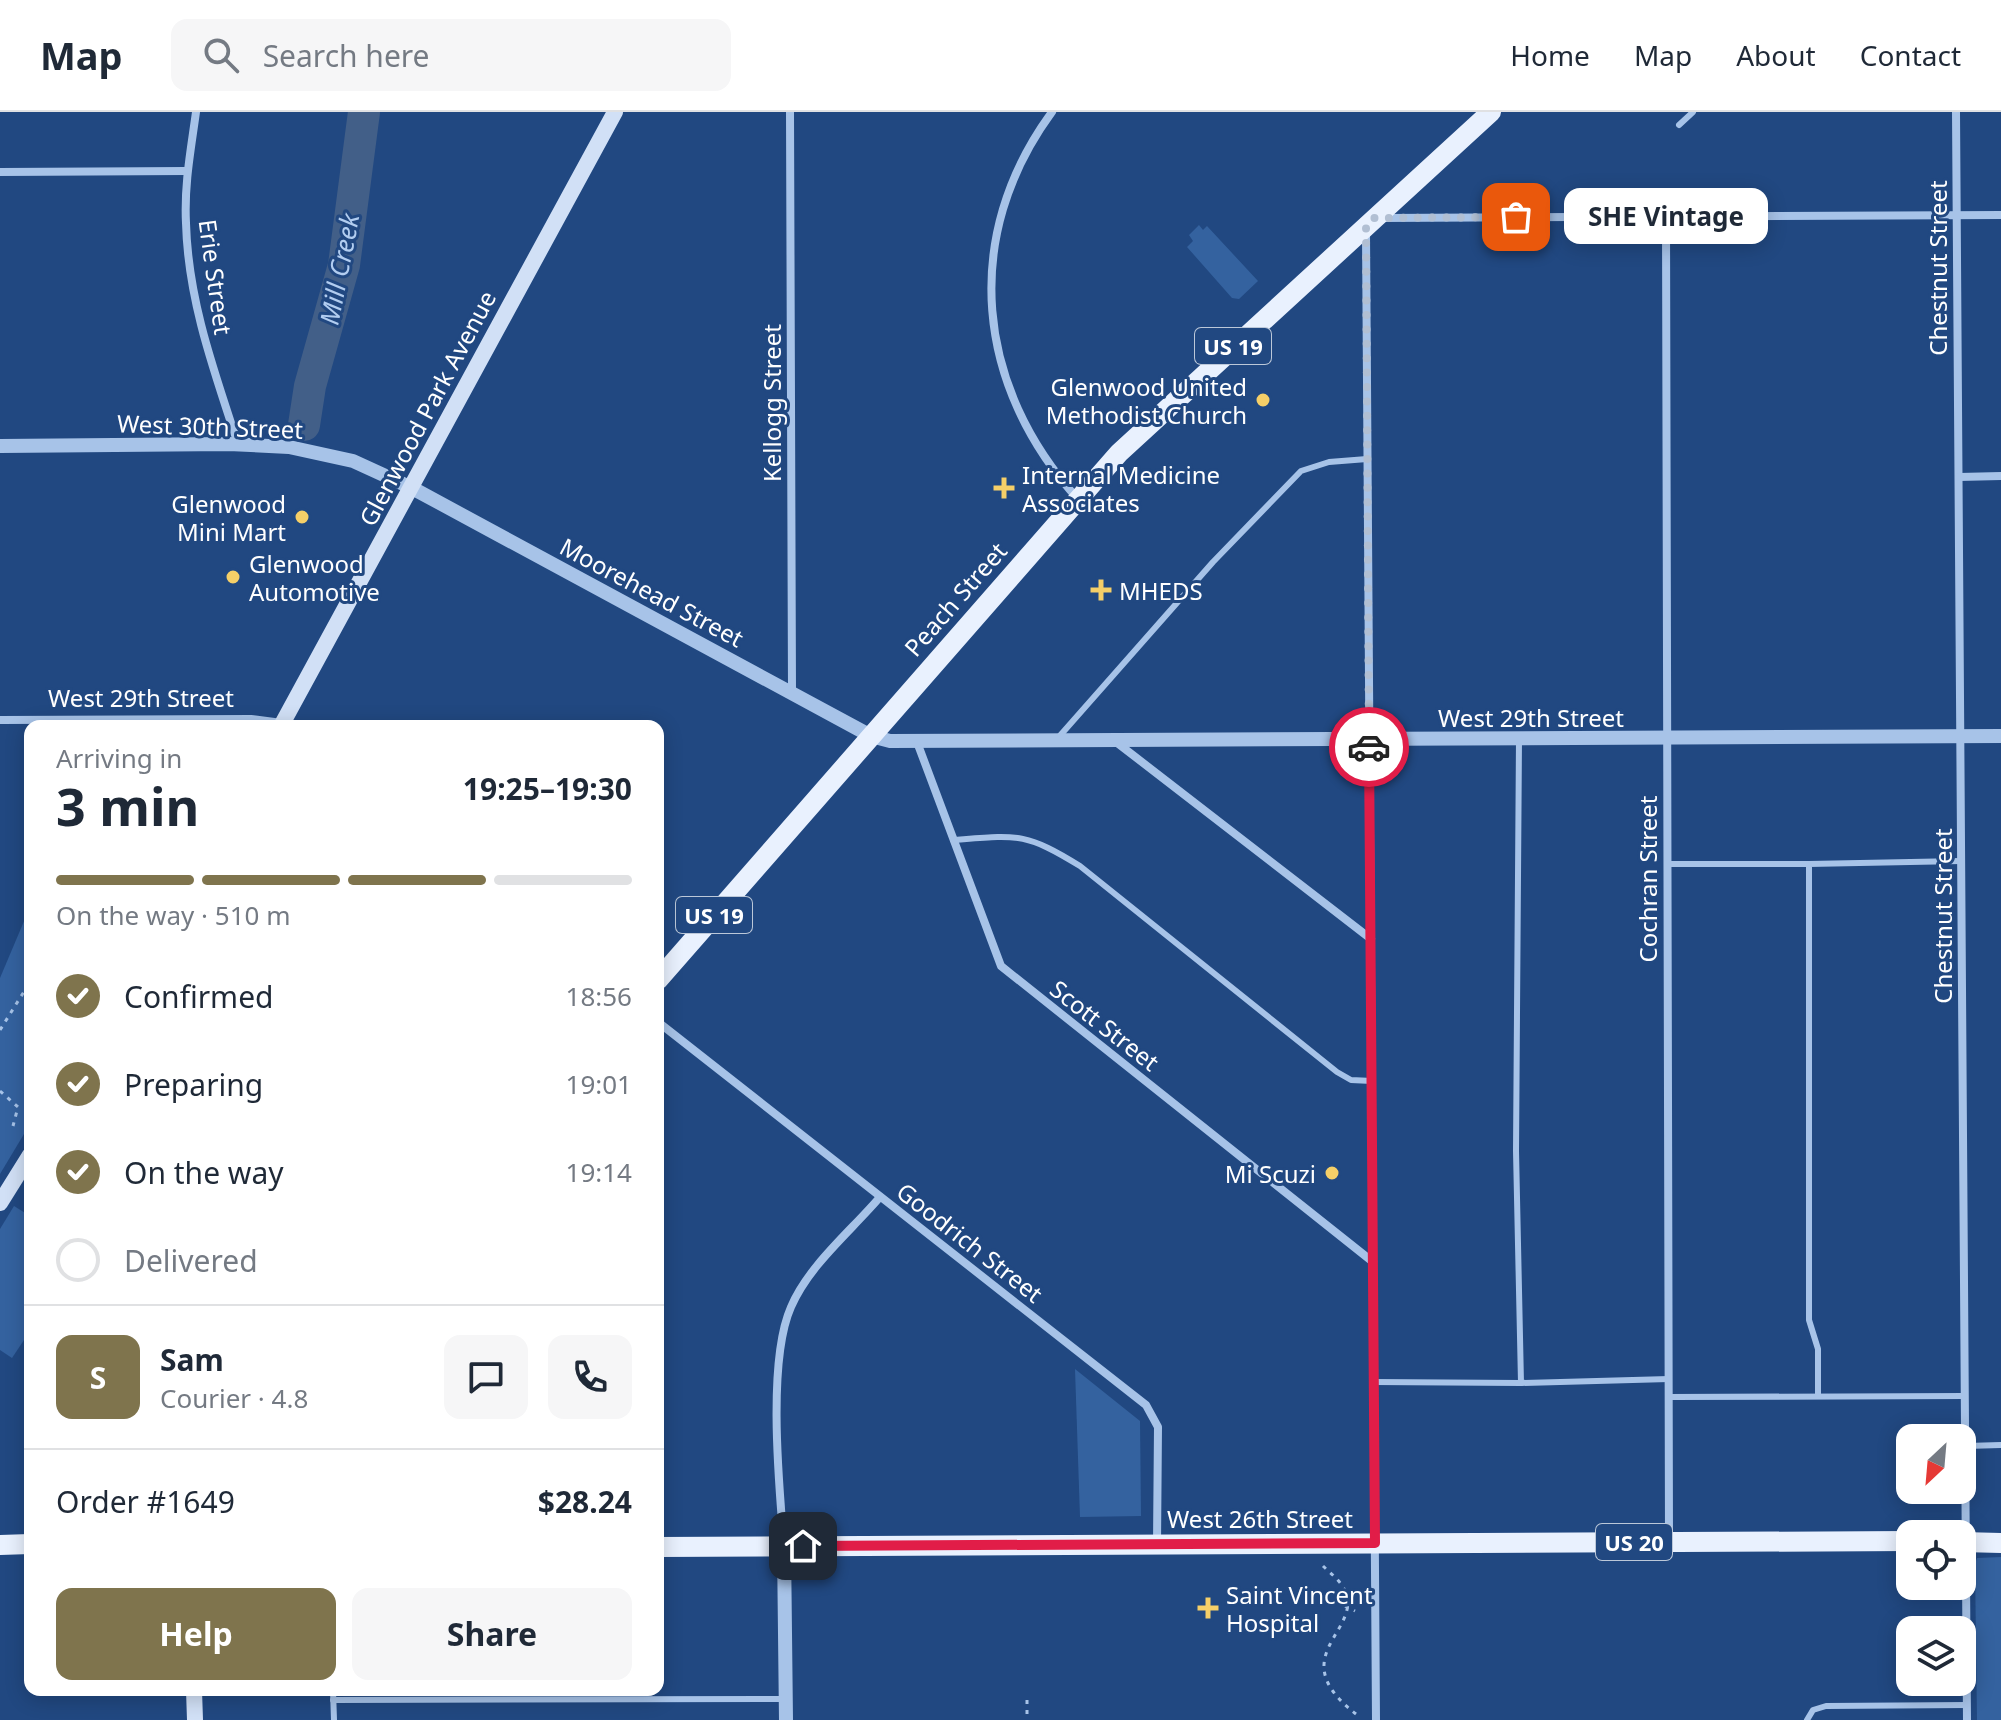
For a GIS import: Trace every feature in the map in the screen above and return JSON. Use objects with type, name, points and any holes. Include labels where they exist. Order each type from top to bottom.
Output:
[{"type":"main road","name":"Glenwood Park Avenue","points":[[284,720],[615,112]]},
{"type":"main road","name":"Peach Street","points":[[664,973],[1140,431],[1491,112]]},
{"type":"main road","points":[[0,1203],[24,1165]]},
{"type":"main road","name":"West 26th Street","points":[[664,1547],[1896,1541]]},
{"type":"main road","points":[[1976,1542],[2001,1543]]},
{"type":"main road","points":[[0,1545],[24,1544]]},
{"type":"main road","points":[[194,1696],[195,1720]]},
{"type":"street","name":"Erie Street","points":[[196,112],[187,171],[186,223],[196,308],[207,354],[238,444]]},
{"type":"street","name":"Kellogg Street","points":[[790,112],[792,693]]},
{"type":"street","points":[[1052,112],[1031,143],[1009,192],[994,246],[991,299],[1003,372],[1013,405],[1060,480],[1078,499]]},
{"type":"street","name":"Chestnut Street","points":[[1956,112],[1966,1424]]},
{"type":"street","points":[[0,172],[187,171]]},
{"type":"street","points":[[1376,1720],[1367,459],[1370,222],[2001,215]]},
{"type":"street","name":"Cochran Street","points":[[1666,217],[1669,1542]]},
{"type":"street","name":"West 30th Street","points":[[0,446],[238,444],[324,453],[353,461],[412,488]]},
{"type":"street","points":[[1959,477],[2001,476]]},
{"type":"street","name":"Moorehead Street","points":[[412,488],[871,736]]},
{"type":"street","name":"West 29th Street","points":[[0,720],[257,720]]},
{"type":"street","name":"West 29th Street","points":[[871,736],[890,741],[917,742],[2001,736]]},
{"type":"street","points":[[1116,741],[1371,939]]},
{"type":"street","name":"Scott Street","points":[[917,742],[996,956],[1009,974],[1373,1262]]},
{"type":"street","name":"Goodrich Street","points":[[664,1027],[1151,1411],[1158,1427],[1157,1544]]},
{"type":"street","points":[[786,1720],[777,1361],[782,1334],[799,1292],[880,1197]]},
{"type":"street","name":"Chestnut Street","points":[[1965,1600],[1967,1720]]},
{"type":"lane","points":[[1679,125],[1693,112]]},
{"type":"lane","points":[[1055,741],[1238,535],[1291,480],[1313,466],[1367,459]]},
{"type":"lane","points":[[1519,739],[1516,1151],[1520,1193],[1521,1383]]},
{"type":"lane","points":[[953,840],[1020,836],[1048,847],[1080,866],[1337,1072],[1351,1080],[1372,1081]]},
{"type":"lane","points":[[1667,864],[1961,861]]},
{"type":"lane","points":[[1809,864],[1809,1320],[1818,1349],[1818,1396]]},
{"type":"lane","points":[[1374,1382],[1521,1383],[1669,1379]]},
{"type":"lane","points":[[1669,1397],[1965,1396]]},
{"type":"lane","points":[[1976,1446],[2001,1445]]},
{"type":"lane","points":[[333,1696],[334,1720]]},
{"type":"lane","points":[[333,1700],[786,1699]]},
{"type":"lane","points":[[1807,1720],[1813,1710],[1826,1706],[1967,1705]]},
{"type":"path","points":[[0,1030],[24,992]]},
{"type":"path","points":[[0,1091],[18,1107],[13,1126]]},
{"type":"path","points":[[1323,1566],[1342,1585],[1345,1606],[1342,1624],[1325,1656],[1324,1673],[1329,1689],[1356,1714]]},
{"type":"path","points":[[1345,1606],[1355,1611]]},
{"type":"path","points":[[1027,1700],[1027,1720]]},
{"type":"shaded area","points":[[1199,225],[1203,230],[1207,226],[1258,281],[1239,299],[1232,298],[1187,247],[1193,241],[1189,235]]},
{"type":"shaded area","points":[[24,921],[24,1134],[0,1174],[0,978]]},
{"type":"shaded area","points":[[14,1206],[24,1212],[24,1340],[12,1358],[0,1350],[0,1229]]},
{"type":"shaded area","points":[[1075,1369],[1140,1421],[1141,1516],[1080,1517]]},
{"type":"shaded area","points":[[2001,1557],[2001,1720],[1977,1720],[1977,1558]]},
{"type":"waterway","name":"Mill Creek","points":[[304,425],[310,386],[344,265],[364,112]]},
{"type":"way so far","points":[[1369,747],[1366,226],[1374,218],[1516,217]]},
{"type":"place","name":"SHE Vintage","points":[[1516,217]]},
{"type":"place","name":"Glenwood United Methodist Church","points":[[1263,400]]},
{"type":"place","name":"Internal Medicine Associates","points":[[1004,488]]},
{"type":"place","name":"Glenwood Mini Mart","points":[[302,517]]},
{"type":"place","name":"Glenwood Automotive","points":[[233,577]]},
{"type":"place","name":"MHEDS","points":[[1101,590]]},
{"type":"place","name":"Mi Scuzi","points":[[1332,1173]]},
{"type":"place","name":"Saint Vincent Hospital","points":[[1208,1608]]},
{"type":"route","points":[[803,1546],[1375,1543],[1369,747]]}]
